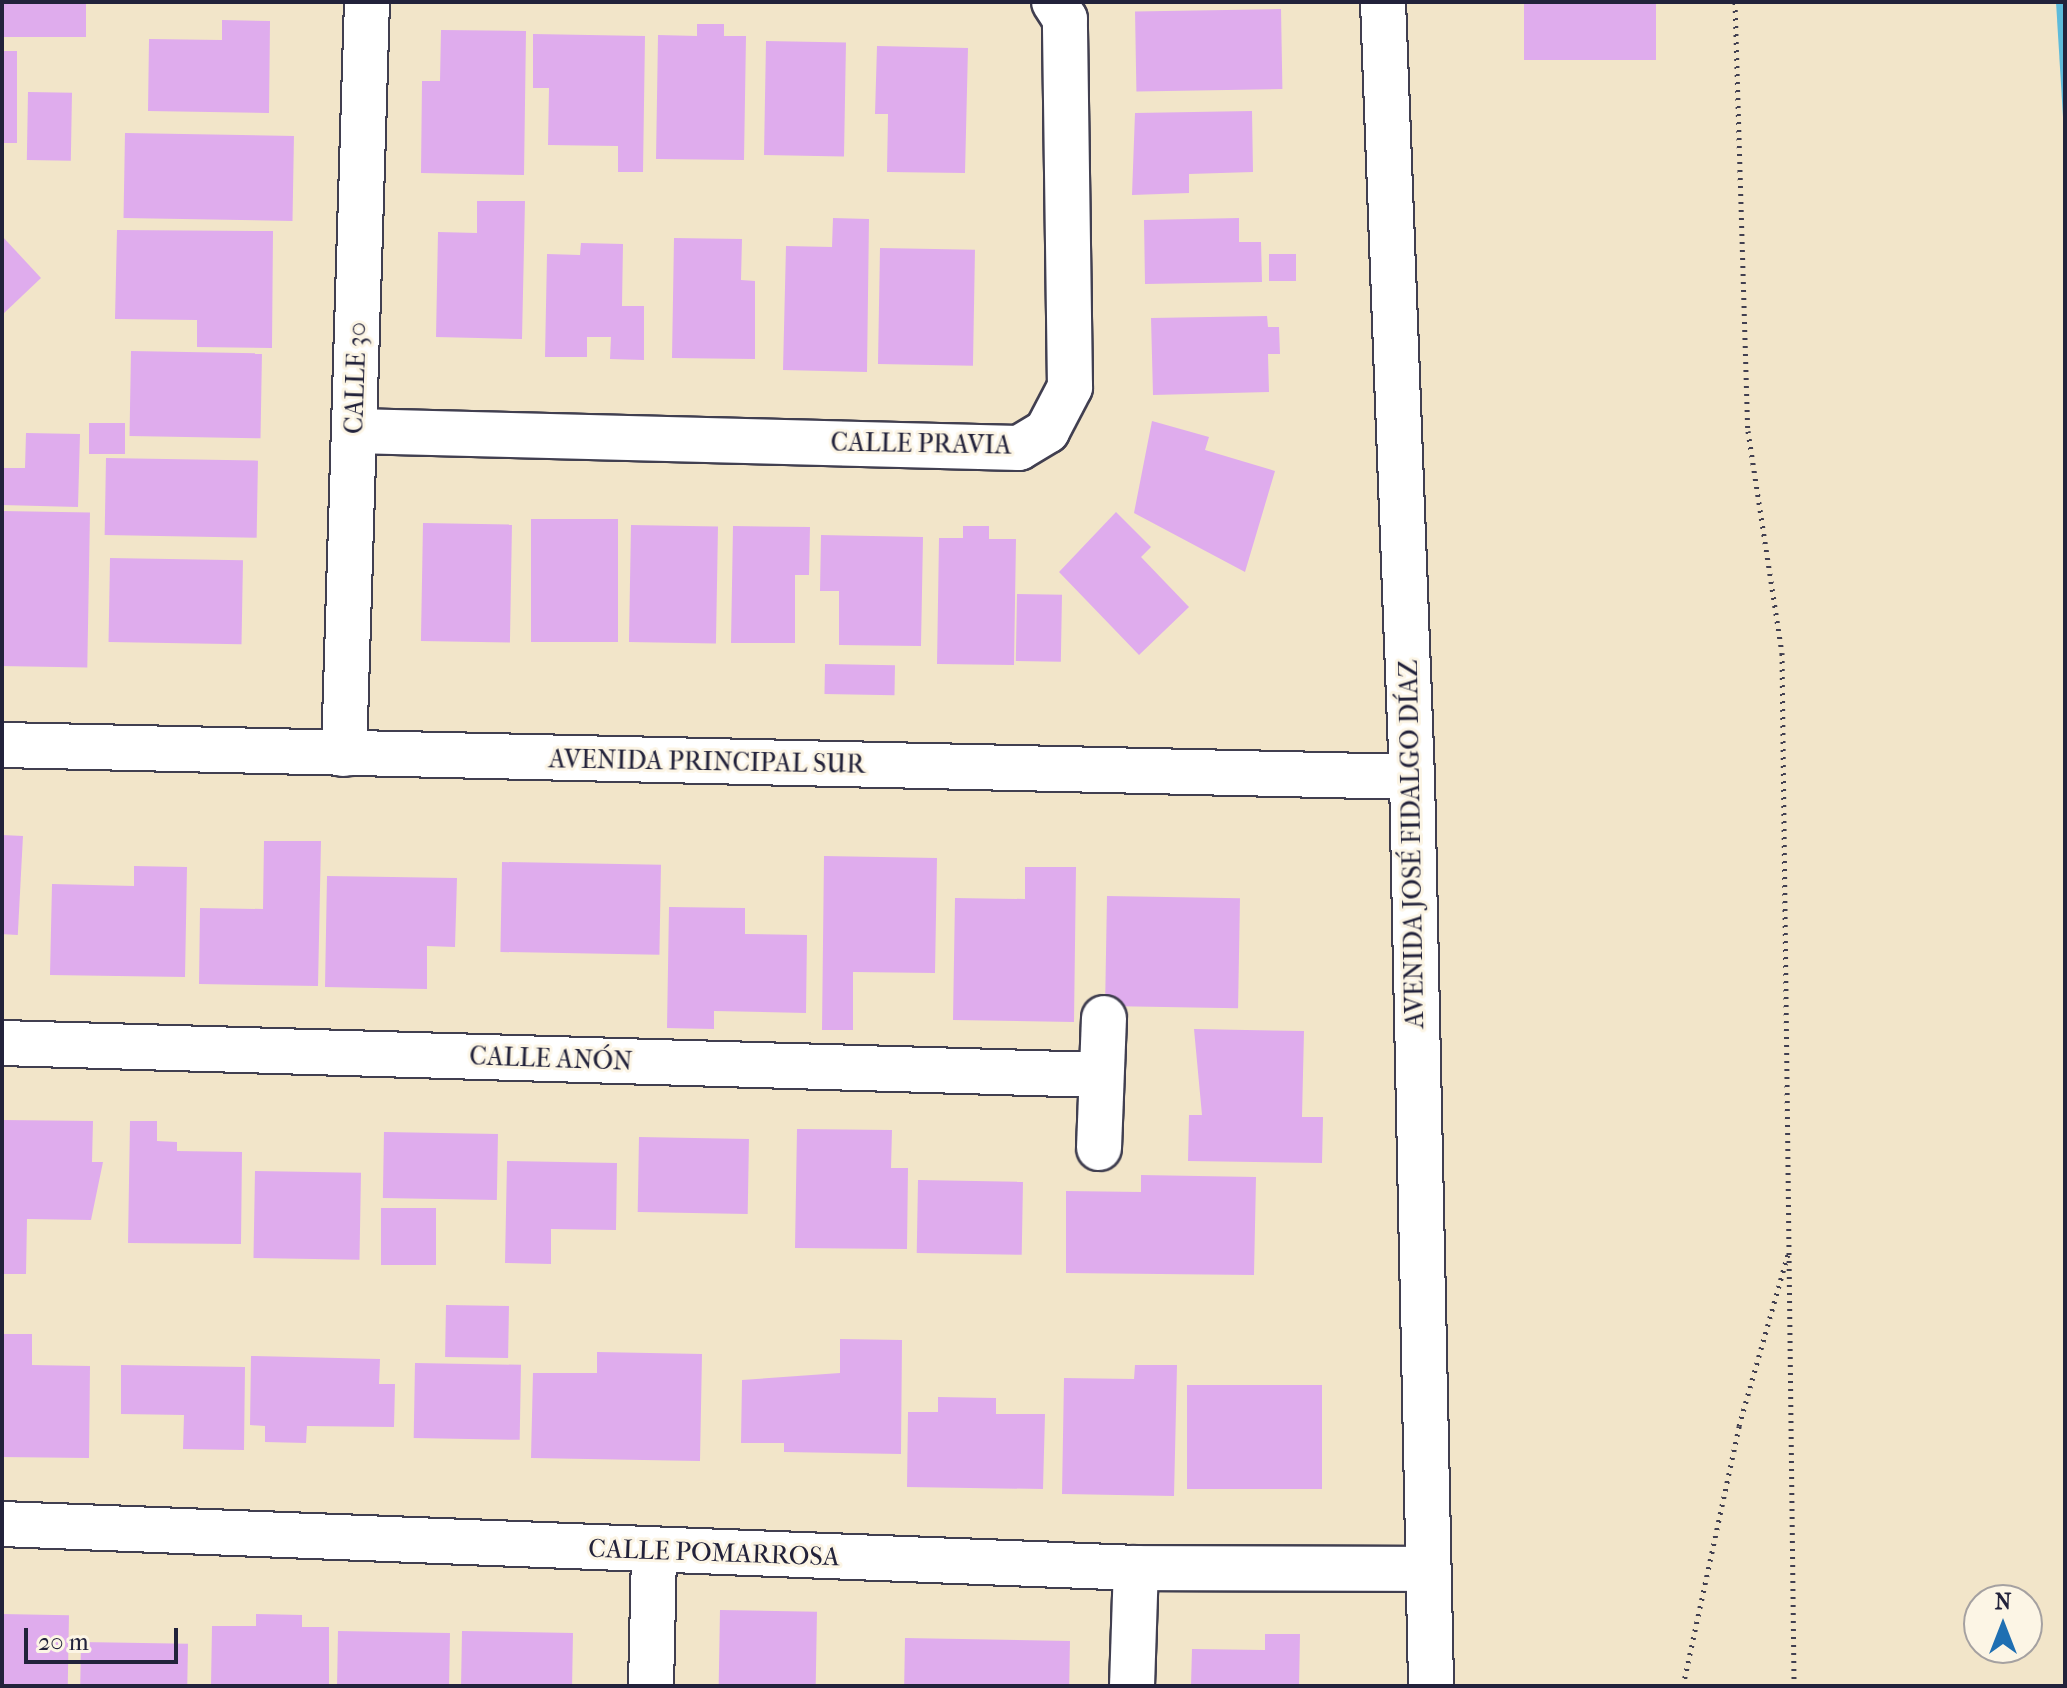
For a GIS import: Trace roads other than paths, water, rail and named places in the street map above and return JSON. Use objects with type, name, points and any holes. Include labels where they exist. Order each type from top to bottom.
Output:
[{"type":"street","name":"CALLE 30","points":[[344,754],[367,2]]},
{"type":"street","name":"CALLE PRAVIA","points":[[354,431],[1019,448],[1047,431],[1070,387],[1065,19],[1054,2]]},
{"type":"street","name":"AVENIDA JOSÉ FIDALGO DÍAZ","points":[[1383,2],[1412,777],[1426,1569],[1431,1686]]},
{"type":"street","name":"AVENIDA PRINCIPAL SUR","points":[[2,745],[1412,777]]},
{"type":"street","points":[[1099,1148],[1104,1018]]},
{"type":"street","name":"CALLE ANÓN","points":[[2,1043],[1100,1075]]},
{"type":"street","name":"CALLE POMARROSA","points":[[2,1524],[1136,1568],[1426,1569]]},
{"type":"street","points":[[651,1686],[654,1551]]},
{"type":"street","points":[[1132,1686],[1136,1568]]},
{"type":"water","points":[[2056,2],[2065,2],[2065,150]]}]
